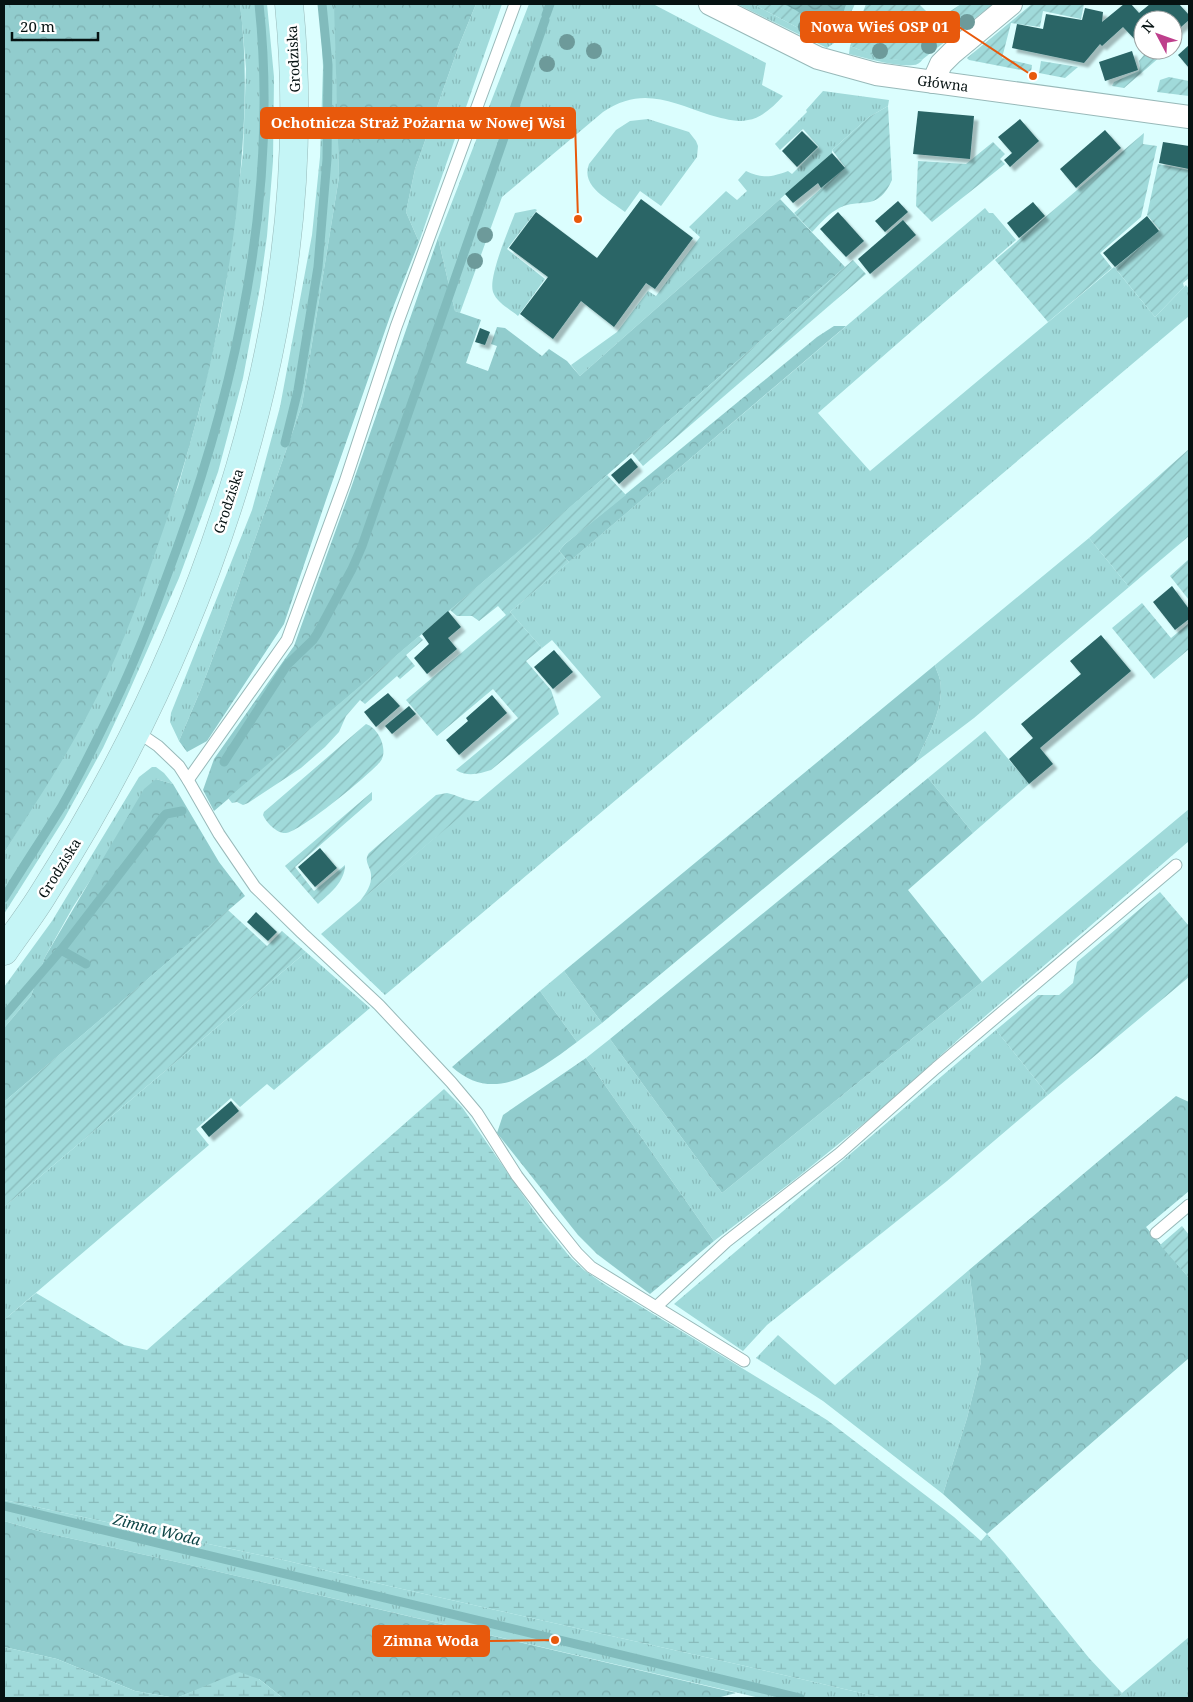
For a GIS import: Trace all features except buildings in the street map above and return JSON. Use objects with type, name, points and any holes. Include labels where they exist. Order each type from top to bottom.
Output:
[{"type":"main road","name":"Grodziska","points":[[4,951],[43,895],[75,843],[136,731],[208,563],[249,439],[264,375],[286,251],[292,190],[295,108],[289,4]]},
{"type":"street","name":"Główna","points":[[710,4],[807,53],[827,61],[876,74],[1189,117]]},
{"type":"street","points":[[933,82],[941,64],[1011,4]]},
{"type":"lane","points":[[188,780],[287,640],[345,482],[396,327],[515,4]]},
{"type":"lane","points":[[136,731],[170,756],[188,780],[219,834],[256,887],[379,1005],[478,1113],[517,1176],[577,1253],[591,1266],[744,1361]]},
{"type":"lane","points":[[656,1307],[726,1242],[840,1153],[936,1068],[1176,865]]},
{"type":"lane","points":[[1156,1233],[1189,1206]]},
{"type":"green space","points":[[4,4],[240,4],[245,83],[236,215],[223,302],[205,388],[182,473],[140,596],[107,676],[68,750],[4,853]]},
{"type":"green space","points":[[240,4],[267,4],[274,77],[273,161],[267,236],[260,287],[243,378],[218,472],[179,578],[124,703],[103,748],[64,819],[4,914],[4,853],[69,747],[178,487],[199,411],[226,284],[243,153],[246,69]]},
{"type":"green space","points":[[320,4],[334,4],[335,12],[339,177],[302,405],[221,636],[179,741],[170,722],[171,713],[252,510],[280,407],[312,235],[320,157],[323,67]]},
{"type":"green space","points":[[334,4],[476,4],[458,48],[415,169],[406,212],[419,242],[394,305],[284,624],[207,741],[187,752],[179,741],[221,636],[302,405],[339,177]]},
{"type":"green space","points":[[476,4],[502,4],[419,242],[406,212],[415,169],[458,48]]},
{"type":"green space","points":[[529,4],[653,4],[766,63],[762,85],[783,96],[763,114],[743,121],[724,119],[669,101],[643,98],[617,104],[603,112],[502,197],[460,313],[455,311],[438,238]]},
{"type":"green space","points":[[737,4],[753,4],[819,39],[837,41],[827,48]]},
{"type":"green space","points":[[753,4],[855,4],[837,41],[819,39]]},
{"type":"green space","points":[[866,4],[919,4],[926,11],[938,17],[961,4],[993,4],[923,59],[908,61],[880,58],[850,46]]},
{"type":"green space","points":[[1032,4],[1084,4],[1081,19],[1043,11],[1040,27],[1011,23],[1002,58],[1032,65],[1031,72],[969,60],[967,58]]},
{"type":"green space","points":[[850,46],[885,58],[903,60],[923,59],[914,65],[890,63],[849,54]]},
{"type":"green space","points":[[1156,60],[1124,88],[1112,86],[1114,82],[1139,71],[1139,61]]},
{"type":"green space","points":[[1041,61],[1078,67],[1065,78],[1039,73]]},
{"type":"green space","points":[[1169,77],[1189,81],[1189,96],[1157,92],[1160,80]]},
{"type":"green space","points":[[823,91],[889,100],[888,106],[869,117],[832,150],[832,153],[580,376],[571,365],[617,332],[648,291],[656,296],[700,237],[689,227],[726,191],[737,200],[747,191],[738,180],[746,171],[763,176],[772,176],[788,171],[792,174],[819,147],[803,129],[780,150],[775,144],[807,112],[806,110]]},
{"type":"green space","points":[[888,106],[892,180],[886,191],[873,201],[852,204],[836,210],[826,217],[812,232],[794,213],[845,167],[832,150],[869,117]]},
{"type":"green space","points":[[648,119],[689,132],[698,146],[697,157],[661,206],[640,191],[625,212],[592,186],[587,172],[589,164],[616,130],[630,121]]},
{"type":"green space","points":[[1144,133],[1143,144],[1157,146],[1141,217],[1100,253],[1112,268],[1048,322],[995,260]]},
{"type":"green space","points":[[993,142],[1005,154],[1000,159],[1005,164],[932,222],[916,206],[918,161],[966,164]]},
{"type":"green space","points":[[1158,164],[1189,170],[1189,278],[1183,283],[1184,287],[1155,317],[1115,268],[1160,230],[1147,215]]},
{"type":"green space","points":[[780,199],[845,267],[543,531],[214,811],[203,790],[214,759],[294,646],[438,238],[455,311],[481,320],[466,363],[488,371],[497,346],[491,344],[497,327],[505,328],[542,356],[549,349],[567,361],[580,376]]},
{"type":"green space","points":[[985,208],[989,213],[993,213],[1016,240],[818,413],[870,471],[1114,267],[1155,317],[1186,285],[1189,289],[1189,316],[385,995],[321,934],[601,697],[552,640],[542,648],[510,612]]},
{"type":"green space","points":[[537,210],[507,249],[545,279],[518,316],[495,296],[492,285],[493,276],[515,213]]},
{"type":"green space","points":[[853,260],[866,274],[643,466],[632,453]]},
{"type":"green space","points":[[834,326],[846,326],[569,562],[559,551],[565,544],[817,337]]},
{"type":"green space","points":[[1189,449],[1189,536],[1129,587],[1089,538]]},
{"type":"green space","points":[[607,475],[626,495],[565,544],[559,551],[569,562],[510,612],[542,648],[526,661],[551,690],[559,714],[491,770],[482,773],[464,774],[456,770],[518,718],[493,689],[437,736],[406,700],[506,615],[498,606],[479,621],[472,616],[457,616],[450,610]]},
{"type":"green space","points":[[1089,538],[1129,587],[974,718],[916,762],[938,712],[941,691],[935,665]]},
{"type":"green space","points":[[1189,559],[1189,600],[1170,576]]},
{"type":"green space","points":[[1142,603],[1171,638],[1189,623],[1189,649],[1154,679],[1112,628]]},
{"type":"green space","points":[[419,636],[423,640],[406,655],[415,666],[400,679],[397,676],[365,704],[360,700],[346,716],[339,732],[325,747],[301,768],[248,803],[243,805],[237,802],[232,803],[228,798]]},
{"type":"green space","points":[[935,665],[941,691],[938,712],[916,762],[602,1023],[564,971]]},
{"type":"green space","points":[[366,724],[375,730],[381,740],[383,757],[380,762],[319,814],[294,830],[283,833],[272,827],[264,818],[264,812]]},
{"type":"green space","points":[[985,731],[1029,784],[973,833],[928,778]]},
{"type":"green space","points":[[152,767],[156,767],[164,773],[173,784],[156,779],[73,907],[45,957],[31,996],[4,1028],[4,987],[52,921],[139,777]]},
{"type":"green space","points":[[928,778],[973,833],[908,890],[982,982],[722,1193],[610,1039]]},
{"type":"green space","points":[[156,779],[173,784],[219,862],[245,896],[4,1102],[4,1028],[31,996],[45,957],[144,789]]},
{"type":"green space","points":[[372,792],[372,800],[295,867],[314,891],[345,865],[339,882],[318,904],[285,866]]},
{"type":"green space","points":[[447,793],[479,801],[360,901],[371,882],[371,872],[367,859],[369,853],[436,795]]},
{"type":"green space","points":[[1189,809],[1189,841],[961,1037],[879,1111],[798,1177],[714,1241],[586,1058],[610,1039],[722,1193],[982,982]]},
{"type":"green space","points":[[1160,892],[1189,926],[1189,977],[1048,1095],[996,1030],[1038,995],[1059,995],[1073,983],[1077,962]]},
{"type":"green space","points":[[228,910],[267,946],[282,931],[306,952],[4,1207],[4,1102]]},
{"type":"green space","points":[[306,952],[370,1008],[274,1090],[267,1084],[240,1107],[231,1098],[196,1129],[209,1145],[4,1320],[4,1207]]},
{"type":"green space","points":[[564,971],[602,1023],[577,1042],[540,991]]},
{"type":"green space","points":[[540,991],[577,1042],[532,1072],[516,1080],[500,1084],[484,1083],[468,1078],[452,1067]]},
{"type":"green space","points":[[996,1030],[1048,1095],[947,1181],[767,1325],[743,1351],[674,1304]]},
{"type":"green space","points":[[586,1058],[714,1241],[650,1294],[597,1254],[578,1235],[497,1133],[503,1115]]},
{"type":"green space","points":[[444,1089],[462,1107],[541,1221],[570,1257],[584,1270],[827,1420],[954,1517],[981,1541],[987,1534],[1089,1658],[1122,1693],[1119,1698],[883,1698],[389,1586],[288,1561],[4,1500],[4,1320],[36,1293],[124,1345],[147,1350]]},
{"type":"green space","points":[[1176,1096],[1189,1102],[1189,1191],[1146,1227],[1189,1278],[1189,1358],[987,1534],[943,1494],[967,1418],[981,1362],[969,1270]]},
{"type":"green space","points":[[1182,1226],[1189,1235],[1189,1278],[1160,1245]]},
{"type":"green space","points":[[969,1270],[981,1362],[967,1418],[943,1494],[823,1401],[756,1358],[778,1335],[835,1385]]},
{"type":"green space","points":[[4,1500],[288,1561],[389,1586],[883,1698],[760,1698],[42,1532],[4,1521]]},
{"type":"green space","points":[[4,1521],[42,1532],[736,1693],[717,1698],[283,1698],[259,1679],[205,1687],[176,1698],[135,1691],[57,1659],[4,1647]]},
{"type":"green space","points":[[1189,1637],[1189,1698],[1119,1698],[1122,1693]]},
{"type":"green space","points":[[4,1647],[57,1659],[135,1691],[176,1698],[4,1698]]},
{"type":"green space","points":[[239,1672],[259,1679],[283,1698],[176,1698]]},
{"type":"water","points":[[783,4],[846,4],[841,21],[830,28],[817,24]]},
{"type":"waterway","points":[[4,898],[68,795],[123,687],[145,634],[190,512],[212,441],[231,370],[246,297],[257,224],[263,151],[264,77],[259,4]]},
{"type":"waterway","points":[[285,443],[298,390],[318,267],[327,159],[328,65],[322,4]]},
{"type":"waterway","points":[[546,15],[550,4]]},
{"type":"waterway","points":[[224,762],[287,665],[317,634],[352,569],[362,546],[545,20]]},
{"type":"waterway","points":[[4,1016],[61,950],[164,816],[182,811]]},
{"type":"waterway","points":[[61,950],[86,964]]},
{"type":"waterway","name":"Zimna Woda","points":[[4,1506],[800,1698]]},
{"type":"place","name":"Nowa Wieś OSP 01","points":[[1033,76]]},
{"type":"place","name":"Ochotnicza Straż Pożarna w Nowej Wsi","points":[[578,219]]},
{"type":"place","name":"Zimna Woda","points":[[555,1640]]}]
